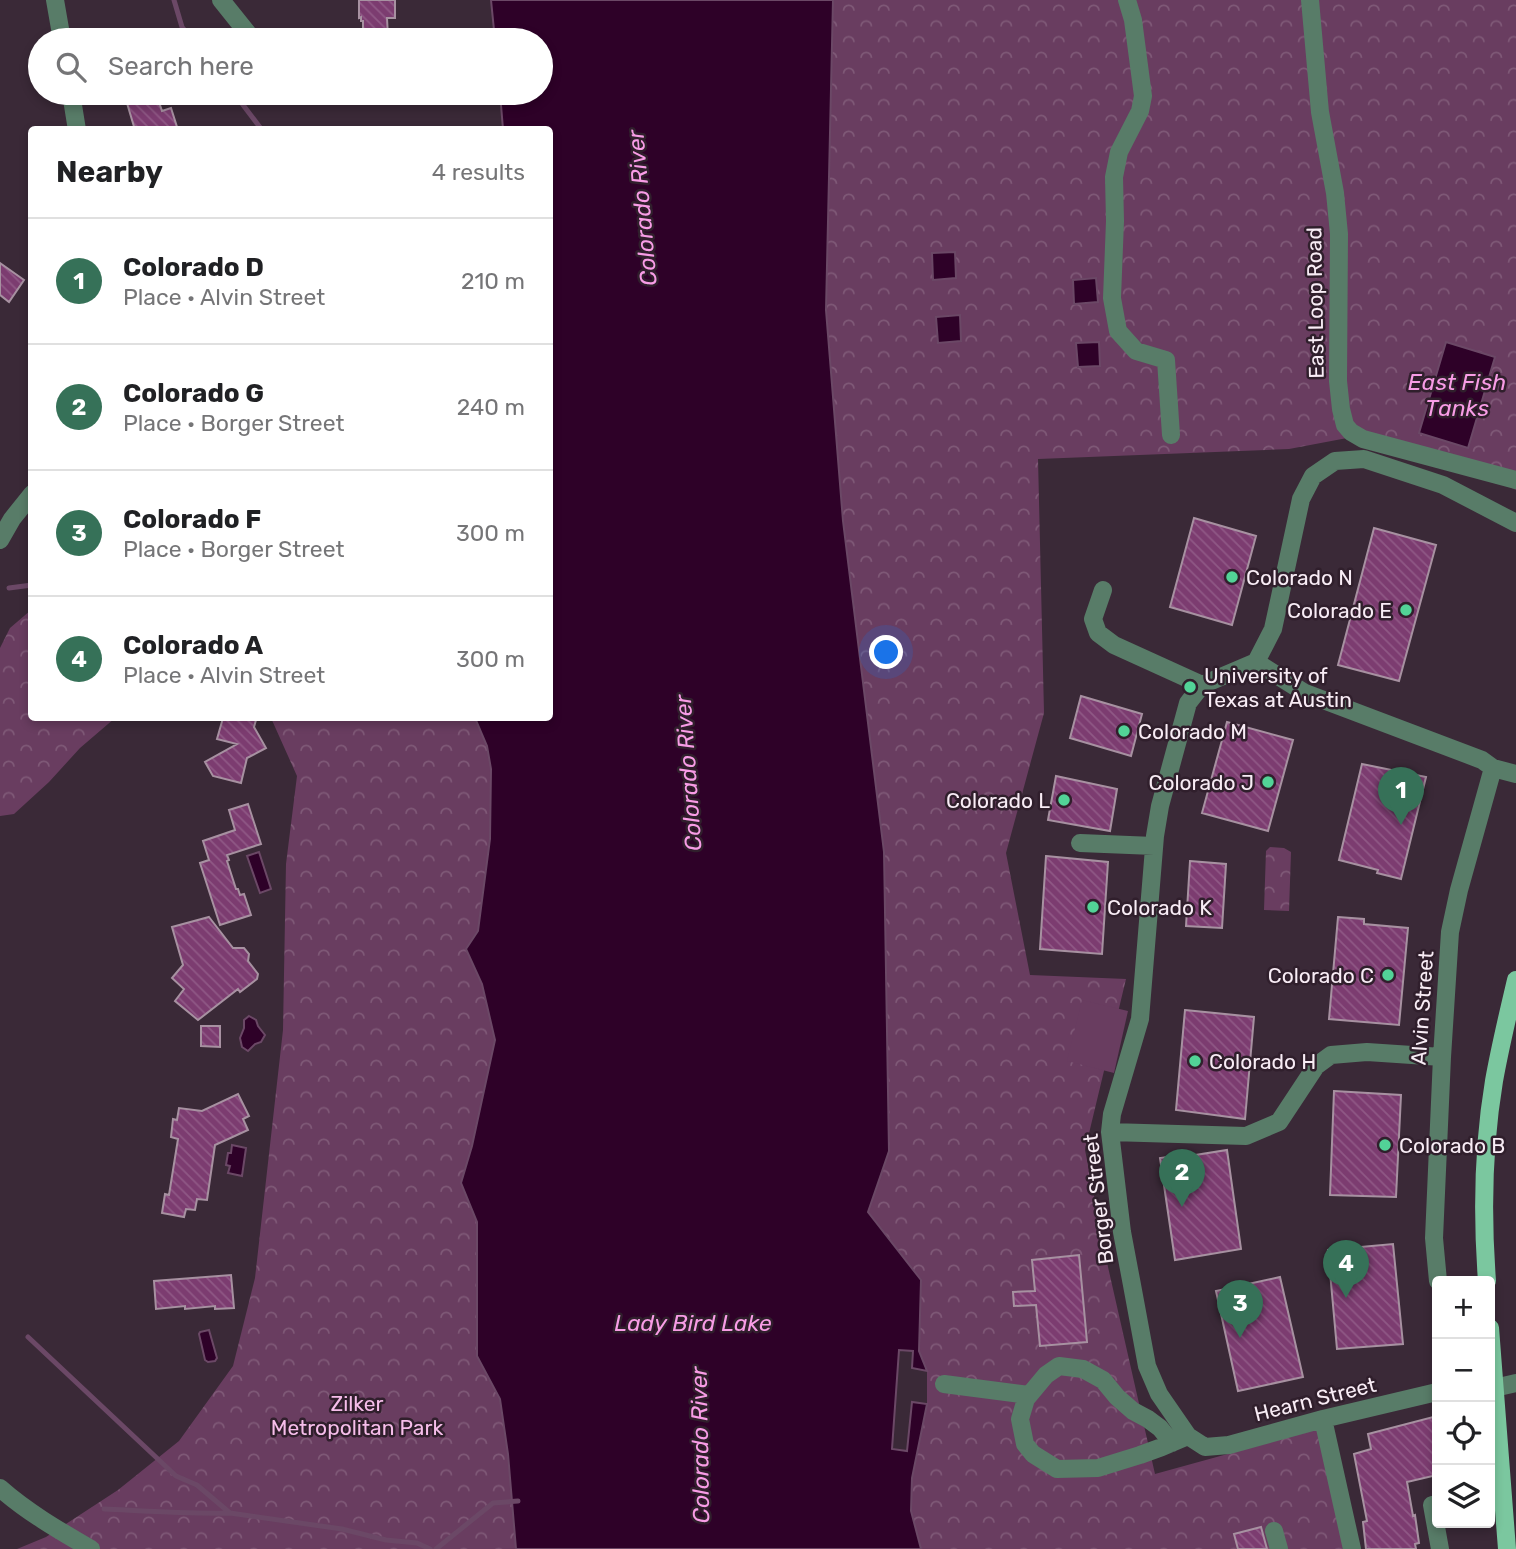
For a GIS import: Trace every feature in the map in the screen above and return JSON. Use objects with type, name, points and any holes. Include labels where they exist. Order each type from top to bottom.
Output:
[{"type":"main road","points":[[1487,1276],[1484,1237],[1486,1152],[1494,1083],[1516,980]]},
{"type":"main road","points":[[1493,1402],[1496,1491],[1507,1549]]},
{"type":"street","points":[[55,0],[60,28]]},
{"type":"street","points":[[221,0],[243,28]]},
{"type":"street","points":[[1127,0],[1133,20],[1143,96],[1140,111],[1119,152],[1114,177],[1112,298],[1118,331],[1136,351],[1167,360],[1171,435]]},
{"type":"street","name":"East Loop Road","points":[[1310,0],[1320,112],[1335,193],[1339,234],[1338,382],[1345,425],[1363,439],[1516,480]]},
{"type":"street","points":[[73,105],[76,126]]},
{"type":"street","points":[[1103,590],[1093,619],[1098,633],[1114,645],[1202,685],[1256,662],[1273,629],[1301,499],[1313,476],[1335,461],[1364,459],[1443,485],[1516,523]]},
{"type":"street","points":[[0,540],[28,499]]},
{"type":"street","points":[[1256,662],[1305,693],[1482,760],[1493,768],[1516,774]]},
{"type":"street","name":"Borger Street","points":[[1202,685],[1188,703],[1160,806],[1154,846],[1140,1019],[1112,1114],[1110,1132],[1122,1232],[1147,1366],[1180,1440],[1205,1447]]},
{"type":"street","name":"Alvin Street","points":[[1438,1276],[1434,1238],[1441,1057],[1451,932],[1459,890],[1493,768]]},
{"type":"street","points":[[1080,843],[1154,846]]},
{"type":"street","points":[[1110,1132],[1246,1136],[1279,1122],[1316,1066],[1331,1055],[1367,1052],[1441,1057]]},
{"type":"street","points":[[1059,1366],[1083,1368],[1102,1380],[1133,1411],[1180,1440],[1098,1468],[1057,1469],[1033,1454],[1025,1444],[1020,1419],[1026,1399],[1046,1375],[1059,1366]]},
{"type":"street","points":[[1495,1388],[1516,1383]]},
{"type":"street","points":[[944,1384],[1029,1395]]},
{"type":"street","name":"Hearn Street","points":[[1205,1447],[1229,1445],[1322,1419],[1432,1393]]},
{"type":"street","points":[[1322,1419],[1352,1549]]},
{"type":"street","points":[[0,1488],[12,1499],[91,1549]]},
{"type":"street","points":[[1437,1528],[1440,1549]]},
{"type":"street","points":[[1274,1531],[1279,1549]]},
{"type":"green space","points":[[831,0],[1516,0],[1516,490],[1478,472],[1363,435],[1289,449],[1038,459],[1044,713],[1006,853],[1030,975],[1126,979],[1085,1150],[1108,1267],[1155,1474],[1318,1429],[1348,1549],[921,1549],[911,1511],[912,1478],[927,1404],[927,1371],[919,1351],[921,1280],[868,1212],[889,1151],[884,852],[843,521],[826,310]]},
{"type":"green space","points":[[28,613],[28,721],[112,721],[80,748],[49,782],[14,814],[0,816],[0,648],[10,628]]},
{"type":"green space","name":"Zilker Metropolitan Park","points":[[272,721],[476,721],[487,746],[491,769],[490,839],[478,931],[466,949],[482,984],[495,1040],[472,1146],[461,1183],[477,1222],[477,1356],[500,1399],[508,1454],[516,1549],[17,1549],[46,1537],[118,1490],[179,1441],[233,1366],[255,1278],[283,1030],[286,864],[297,776]]},
{"type":"green space","points":[[1270,847],[1284,848],[1291,852],[1289,911],[1264,910],[1266,851]]},
{"type":"green space","points":[[1082,1000],[1128,1011],[1114,1073],[1067,1061]]},
{"type":"water","name":"Lady Bird Lake","points":[[491,0],[833,0],[826,310],[843,521],[884,852],[889,1151],[868,1212],[921,1280],[919,1351],[927,1371],[912,1368],[913,1351],[899,1350],[892,1449],[907,1451],[912,1402],[927,1404],[912,1478],[911,1511],[921,1549],[516,1549],[508,1454],[500,1399],[477,1356],[477,1222],[461,1183],[472,1146],[495,1040],[482,984],[466,949],[478,931],[490,839],[491,769],[487,746],[476,721],[553,721],[553,126],[503,126],[501,105],[553,105],[553,28],[494,28]]},
{"type":"water","points":[[955,252],[956,278],[933,280],[932,253]]},
{"type":"water","points":[[1096,278],[1098,302],[1074,304],[1073,280]]},
{"type":"water","points":[[960,315],[961,341],[938,343],[936,317]]},
{"type":"water","points":[[1099,342],[1100,366],[1078,367],[1076,343]]},
{"type":"water","name":"East Fish Tanks","points":[[1446,342],[1495,357],[1468,448],[1419,433]]},
{"type":"water","points":[[259,852],[271,889],[260,893],[247,856]]},
{"type":"water","points":[[249,1016],[256,1020],[265,1035],[261,1042],[248,1051],[242,1047],[240,1038],[244,1020]]},
{"type":"water","points":[[232,1145],[246,1148],[242,1176],[228,1173],[230,1166],[226,1165]]},
{"type":"water","points":[[209,1330],[217,1358],[208,1362],[205,1360],[199,1334]]},
{"type":"building","points":[[359,0],[395,0],[395,18],[387,18],[388,28],[363,28],[363,21],[359,18]]},
{"type":"building","points":[[128,105],[160,105],[162,111],[171,108],[177,126],[134,126]]},
{"type":"building","points":[[0,263],[24,280],[9,302],[0,295]]},
{"type":"building","points":[[1194,518],[1256,536],[1232,625],[1170,607]]},
{"type":"building","points":[[1374,528],[1436,545],[1399,681],[1338,665]]},
{"type":"building","points":[[1081,696],[1142,714],[1131,756],[1070,738]]},
{"type":"building","points":[[222,721],[256,721],[254,727],[266,748],[247,758],[241,783],[213,776],[205,762],[237,744],[217,739]]},
{"type":"building","points":[[1227,722],[1293,740],[1268,831],[1202,813]]},
{"type":"building","points":[[1362,764],[1426,777],[1401,879],[1339,860]]},
{"type":"building","points":[[1056,776],[1117,789],[1110,831],[1048,820]]},
{"type":"building","points":[[248,804],[261,844],[227,855],[227,861],[236,889],[240,895],[244,894],[251,915],[220,925],[200,863],[209,860],[203,841],[235,830],[229,810]]},
{"type":"building","points":[[1046,856],[1108,862],[1102,954],[1040,949]]},
{"type":"building","points":[[1190,861],[1226,864],[1222,928],[1186,926]]},
{"type":"building","points":[[209,917],[233,948],[244,948],[249,954],[248,961],[258,974],[257,979],[240,992],[238,989],[198,1020],[175,1001],[184,989],[172,978],[183,965],[172,927]]},
{"type":"building","points":[[1338,917],[1364,919],[1364,924],[1408,928],[1399,1025],[1329,1019]]},
{"type":"building","points":[[1185,1010],[1254,1017],[1245,1119],[1176,1110]]},
{"type":"building","points":[[201,1026],[220,1026],[220,1047],[201,1046]]},
{"type":"building","points":[[1334,1091],[1401,1095],[1396,1197],[1330,1195]]},
{"type":"building","points":[[238,1094],[249,1116],[243,1119],[248,1130],[215,1145],[207,1200],[197,1199],[195,1210],[186,1209],[184,1217],[162,1213],[165,1194],[169,1195],[178,1139],[171,1137],[173,1119],[177,1120],[179,1108],[202,1111]]},
{"type":"building","points":[[1227,1150],[1241,1249],[1175,1260],[1160,1158]]},
{"type":"building","points":[[1393,1244],[1403,1344],[1337,1349],[1328,1250]]},
{"type":"building","points":[[1079,1255],[1087,1342],[1040,1346],[1036,1305],[1014,1306],[1013,1292],[1035,1291],[1032,1260]]},
{"type":"building","points":[[231,1275],[234,1308],[215,1309],[215,1306],[185,1309],[185,1306],[156,1309],[154,1281]]},
{"type":"building","points":[[1280,1277],[1303,1377],[1238,1391],[1216,1291]]},
{"type":"building","points":[[1432,1417],[1432,1476],[1407,1482],[1419,1543],[1415,1544],[1416,1549],[1366,1549],[1363,1522],[1367,1521],[1354,1454],[1371,1449],[1368,1434]]},
{"type":"building","points":[[1261,1527],[1267,1549],[1238,1549],[1234,1534]]},
{"type":"waterway","points":[[174,0],[183,28]]},
{"type":"waterway","points":[[243,105],[259,126]]},
{"type":"waterway","points":[[9,588],[28,586]]},
{"type":"waterway","points":[[28,1337],[176,1476],[197,1485],[230,1513],[342,1529],[386,1540],[417,1543],[430,1549]]},
{"type":"waterway","points":[[436,1549],[493,1503],[518,1501]]},
{"type":"waterway","points":[[104,1509],[230,1513]]},
{"type":"place","name":"Colorado N","points":[[1232,577]]},
{"type":"place","name":"Colorado E","points":[[1406,610]]},
{"type":"place","name":"University of Texas at Austin","points":[[1190,687]]},
{"type":"place","name":"Colorado M","points":[[1124,731]]},
{"type":"place","name":"Colorado J","points":[[1268,782]]},
{"type":"place","name":"Colorado L","points":[[1064,800]]},
{"type":"place","name":"Colorado D","points":[[1401,825]]},
{"type":"place","name":"Colorado K","points":[[1093,907]]},
{"type":"place","name":"Colorado C","points":[[1388,975]]},
{"type":"place","name":"Colorado H","points":[[1195,1061]]},
{"type":"place","name":"Colorado B","points":[[1385,1145]]},
{"type":"place","name":"Colorado G","points":[[1182,1207]]},
{"type":"place","name":"Colorado A","points":[[1346,1298]]},
{"type":"place","name":"Colorado F","points":[[1240,1338]]},
{"type":"water label","name":"Colorado River","points":[[642,208]]},
{"type":"water label","name":"Colorado River","points":[[688,773]]},
{"type":"water label","name":"Colorado River","points":[[700,1445]]}]
